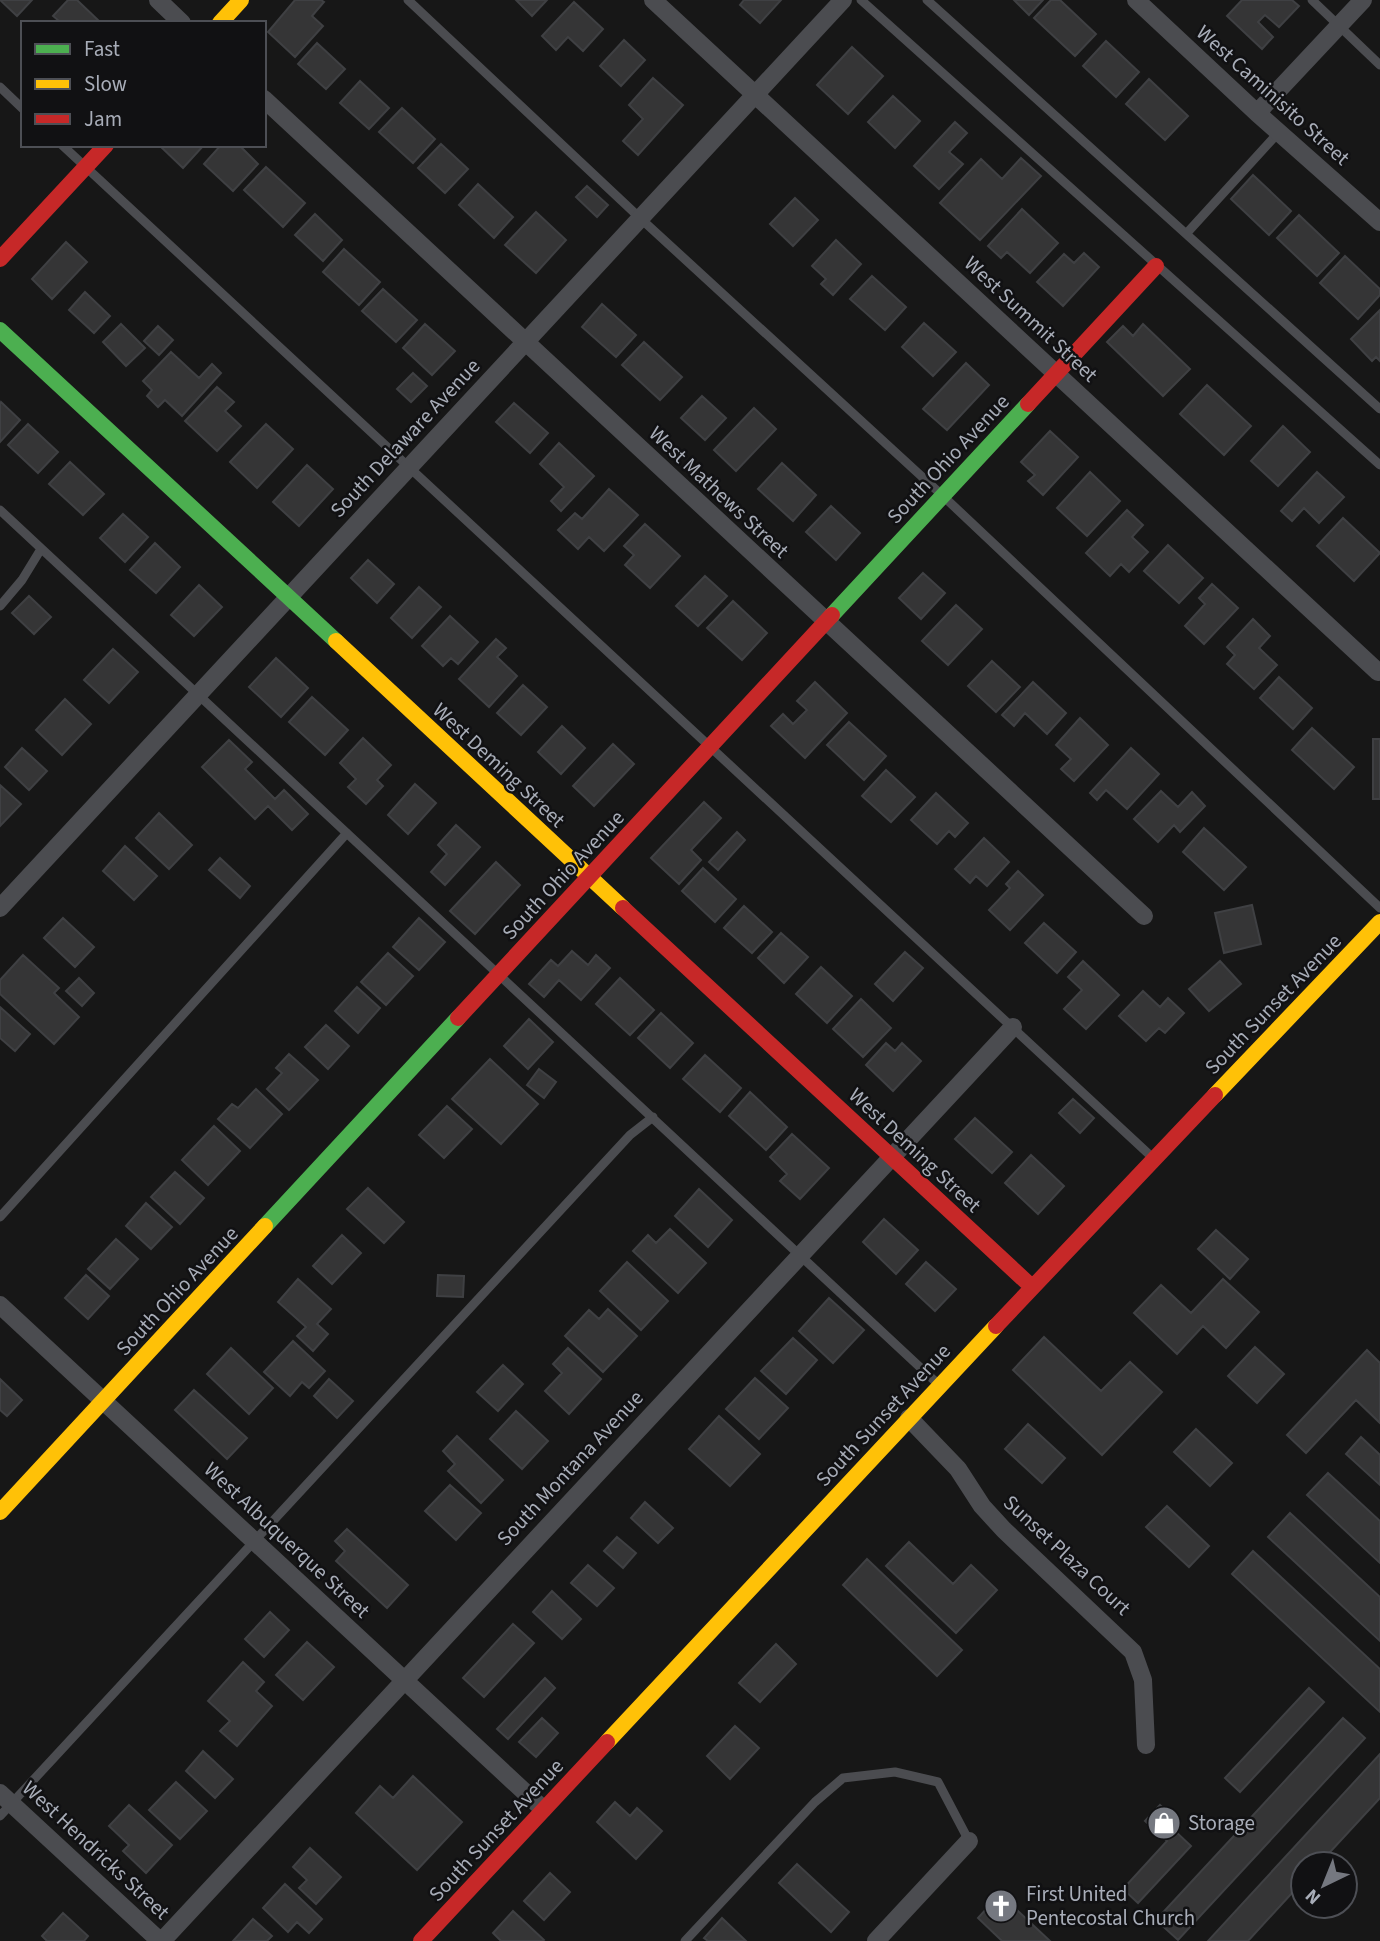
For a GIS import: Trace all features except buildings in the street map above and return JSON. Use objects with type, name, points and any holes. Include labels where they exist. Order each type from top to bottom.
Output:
[{"type":"street","points":[[158,0],[180,21]]},
{"type":"street","points":[[222,21],[241,0]]},
{"type":"street","name":"West Summit Street","points":[[653,0],[1378,672]]},
{"type":"street","name":"South Delaware Avenue","points":[[0,908],[843,0]]},
{"type":"street","name":"West Caminisito Street","points":[[1136,0],[1380,222]]},
{"type":"street","points":[[1258,113],[1363,0]]},
{"type":"street","name":"West Mathews Street","points":[[266,101],[1144,916]]},
{"type":"street","points":[[0,258],[104,147]]},
{"type":"street","name":"South Ohio Avenue","points":[[0,1512],[1156,266]]},
{"type":"street","name":"West Deming Street","points":[[0,330],[1032,1287]]},
{"type":"street","name":"South Sunset Avenue","points":[[421,1941],[1032,1287],[1380,922]]},
{"type":"street","name":"South Montana Avenue","points":[[161,1941],[1013,1027]]},
{"type":"street","name":"West Albuquerque Street","points":[[0,1305],[543,1809]]},
{"type":"street","name":"Sunset Plaza Court","points":[[909,1418],[958,1469],[982,1506],[1004,1530],[1133,1652],[1143,1680],[1146,1745]]},
{"type":"street","name":"West Hendricks Street","points":[[4,1804],[161,1941]]},
{"type":"street","points":[[884,1938],[969,1841]]},
{"type":"lane","points":[[408,0],[640,218],[943,496],[1380,908]]},
{"type":"lane","points":[[861,0],[1380,465]]},
{"type":"lane","points":[[927,0],[1380,409]]},
{"type":"lane","points":[[1312,0],[1380,65]]},
{"type":"lane","points":[[0,87],[21,107]]},
{"type":"lane","points":[[1186,234],[1279,132]]},
{"type":"lane","points":[[64,147],[1154,1159]]},
{"type":"lane","points":[[0,510],[940,1386]]},
{"type":"lane","points":[[0,606],[22,580],[41,548]]},
{"type":"lane","points":[[0,1217],[347,833]]},
{"type":"lane","points":[[4,1804],[255,1541],[630,1135],[653,1117]]},
{"type":"lane","points":[[685,1941],[815,1802],[843,1779],[895,1772],[938,1782],[969,1841]]},
{"type":"traffic: fast","points":[[0,330],[336,641]]},
{"type":"traffic: fast","points":[[832,615],[1028,404]]},
{"type":"traffic: fast","points":[[265,1226],[458,1018]]},
{"type":"traffic: slow","points":[[222,21],[241,0]]},
{"type":"traffic: slow","points":[[336,641],[623,908]]},
{"type":"traffic: slow","points":[[1215,1095],[1380,922]]},
{"type":"traffic: slow","points":[[0,1512],[265,1226]]},
{"type":"traffic: slow","points":[[607,1742],[996,1326]]},
{"type":"traffic: jam","points":[[0,259],[104,147]]},
{"type":"traffic: jam","points":[[1028,404],[1156,266]]},
{"type":"traffic: jam","points":[[458,1018],[832,615]]},
{"type":"traffic: jam","points":[[623,908],[1032,1287]]},
{"type":"traffic: jam","points":[[996,1326],[1215,1095]]},
{"type":"traffic: jam","points":[[421,1941],[607,1742]]},
{"type":"place","name":"Storage","points":[[1164,1823]]},
{"type":"place","name":"First United Pentecostal Church","points":[[1001,1906]]}]
